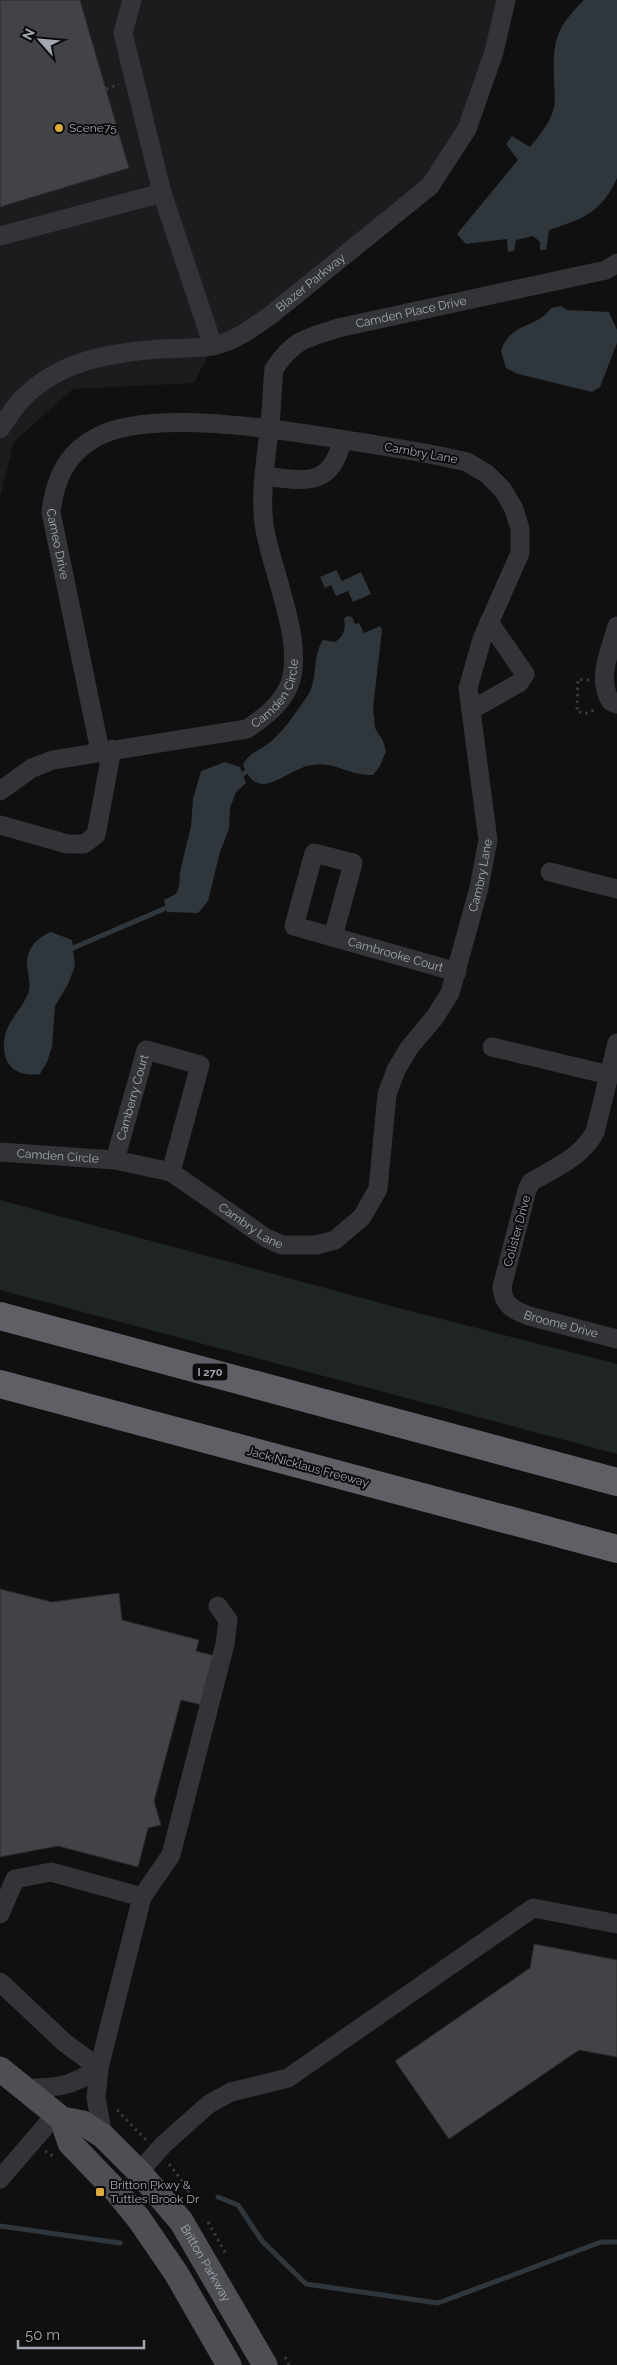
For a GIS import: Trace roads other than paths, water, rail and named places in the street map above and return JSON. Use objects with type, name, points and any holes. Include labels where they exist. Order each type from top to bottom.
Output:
[{"type":"highway","name":"I 270","points":[[0,1316],[617,1482]]},
{"type":"highway","name":"Jack Nicklaus Freeway","points":[[0,1384],[617,1549]]},
{"type":"main road","name":"Britton Parkway","points":[[0,2069],[59,2117],[83,2122],[103,2136],[139,2172],[181,2221],[265,2365]]},
{"type":"main road","points":[[59,2117],[70,2143],[117,2192],[176,2273],[229,2365]]},
{"type":"street","points":[[132,0],[123,33],[162,193],[213,346]]},
{"type":"street","name":"Blazer Parkway","points":[[0,429],[22,399],[54,373],[81,361],[157,349],[213,346],[246,333],[430,186],[466,129],[494,52],[506,0]]},
{"type":"street","points":[[0,236],[162,193]]},
{"type":"street","name":"Camden Place Drive","points":[[270,428],[274,370],[284,354],[298,341],[338,328],[606,270],[617,263]]},
{"type":"street","name":"Cameo Drive","points":[[106,750],[51,512],[54,488],[62,468],[78,449],[97,437],[123,428],[167,422],[270,428]]},
{"type":"street","name":"Cambry Lane","points":[[115,1160],[171,1172],[266,1238],[282,1244],[316,1246],[335,1240],[362,1217],[378,1189],[387,1094],[396,1070],[409,1048],[435,1017],[450,993],[479,888],[488,840],[468,688],[482,639],[520,552],[520,529],[514,509],[503,490],[487,474],[467,462],[270,428]]},
{"type":"street","name":"Camden Circle","points":[[0,791],[32,768],[53,760],[106,750],[247,729],[270,711],[288,689],[294,670],[294,647],[264,524],[264,476],[270,428]]},
{"type":"street","points":[[264,476],[301,481],[325,474],[339,456],[342,440]]},
{"type":"street","points":[[471,710],[519,683],[525,674],[489,622]]},
{"type":"street","points":[[608,705],[603,677],[617,626]]},
{"type":"street","points":[[0,826],[67,844],[84,844],[96,835],[106,750]]},
{"type":"street","points":[[550,872],[617,889]]},
{"type":"street","name":"Cambrooke Court","points":[[334,937],[457,972]]},
{"type":"street","name":"Colister Drive","points":[[506,1304],[502,1287],[527,1190],[531,1182],[581,1152],[589,1144],[595,1132],[617,1043]]},
{"type":"street","points":[[492,1047],[609,1075]]},
{"type":"street","name":"Camberry Court","points":[[115,1160],[146,1050],[200,1065],[171,1172]]},
{"type":"street","name":"Camden Circle","points":[[0,1152],[115,1160]]},
{"type":"street","name":"Broome Drive","points":[[506,1304],[529,1316],[617,1339]]},
{"type":"street","points":[[103,2136],[96,2098],[99,2068],[142,1897],[170,1855],[225,1644],[228,1620],[218,1606]]},
{"type":"street","points":[[0,1914],[8,1875],[51,1872],[142,1897]]},
{"type":"street","points":[[139,2172],[164,2144],[208,2104],[231,2092],[288,2078],[533,1908],[617,1924]]},
{"type":"street","points":[[0,1982],[65,2042],[99,2068]]},
{"type":"street","points":[[24,2088],[56,2088],[84,2078],[99,2068]]},
{"type":"street","points":[[0,2179],[33,2140],[59,2117]]},
{"type":"waterway","points":[[73,948],[166,908]]},
{"type":"waterway","points":[[218,2197],[238,2205],[262,2241],[306,2284],[438,2303],[601,2242],[617,2242]]},
{"type":"waterway","points":[[0,2226],[120,2243]]},
{"type":"place","name":"Scene75","points":[[59,128]]},
{"type":"place","name":"Britton Pkwy & Tuttles Brook Dr","points":[[100,2192]]}]
